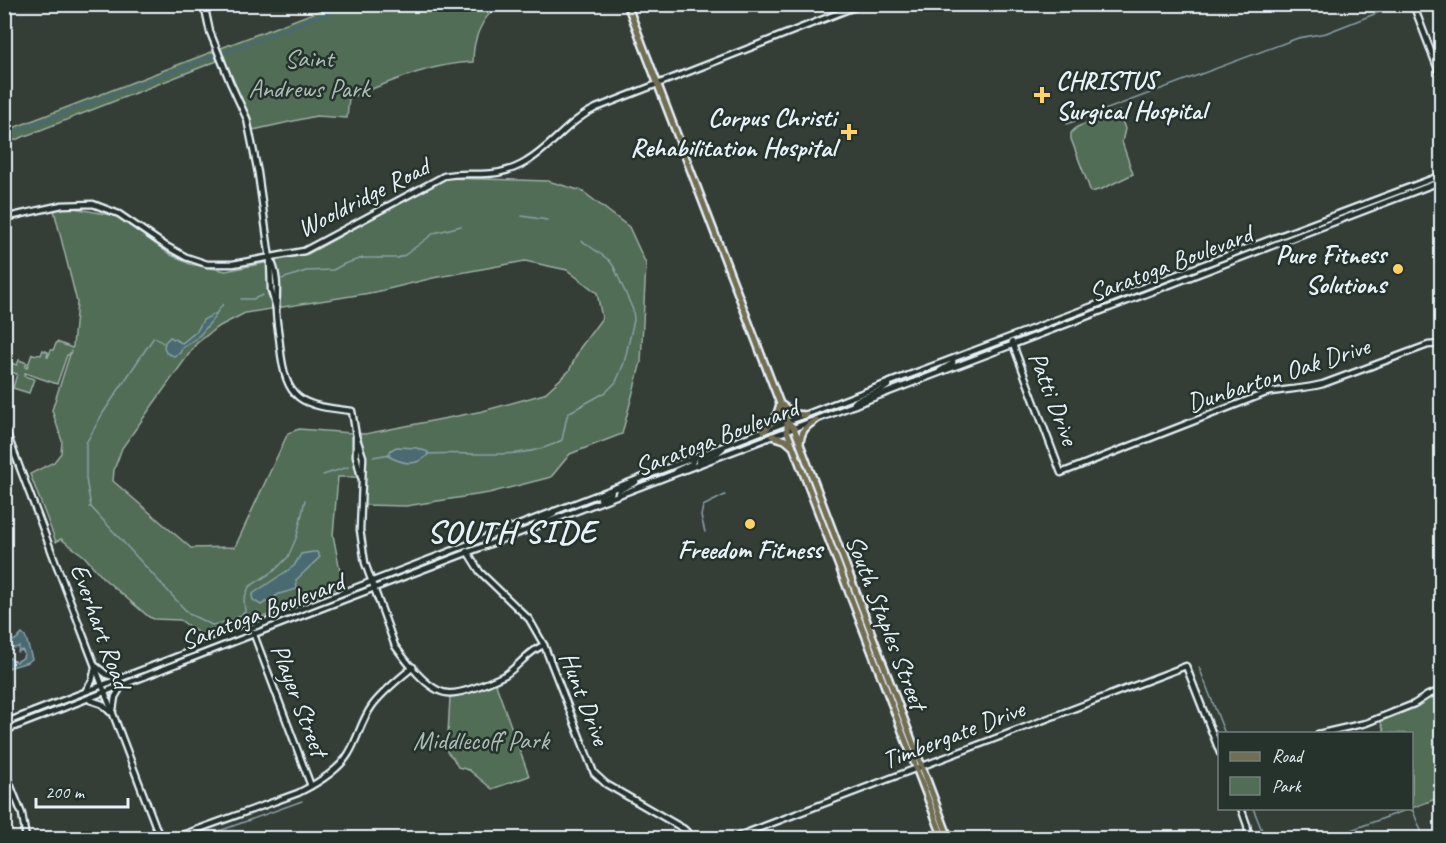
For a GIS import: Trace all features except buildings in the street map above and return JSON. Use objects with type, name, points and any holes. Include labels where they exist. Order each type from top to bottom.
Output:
[{"type":"main road","points":[[204,4],[210,32],[247,119],[258,173],[270,258],[278,290],[276,308],[283,372],[288,386],[296,397],[317,407],[352,411],[356,436],[363,457],[360,530],[365,563],[396,646],[412,667],[435,690],[456,693],[505,675],[532,651],[544,645]]},
{"type":"main road","name":"South Staples Street","points":[[627,4],[787,422],[787,431],[855,608],[869,629],[943,838]]},
{"type":"main road","name":"Wooldridge Road","points":[[4,218],[62,205],[86,203],[119,214],[166,246],[197,262],[224,265],[295,254],[317,245],[444,176],[460,173],[492,173],[525,163],[542,151],[583,114],[862,4]]},
{"type":"main road","points":[[1413,4],[1442,80]]},
{"type":"main road","name":"Saratoga Boulevard","points":[[4,731],[1123,302],[1229,261],[1253,246],[1442,175]]},
{"type":"main road","name":"Saratoga Boulevard","points":[[4,723],[893,381],[1442,181]]},
{"type":"main road","points":[[1354,214],[1354,211],[1363,205]]},
{"type":"main road","points":[[1339,220],[1348,213],[1348,210]]},
{"type":"main road","points":[[1123,302],[1124,299],[1141,289]]},
{"type":"main road","name":"Patti Drive","points":[[1010,337],[1061,473]]},
{"type":"main road","name":"Dunbarton Oak Drive","points":[[1061,473],[1266,393],[1287,389],[1305,389],[1323,384],[1418,348],[1442,344]]},
{"type":"main road","points":[[935,374],[953,363],[953,359]]},
{"type":"main road","points":[[855,405],[857,400],[882,390],[893,381]]},
{"type":"main road","points":[[764,431],[775,420],[780,404],[795,414],[806,415]]},
{"type":"main road","points":[[800,444],[801,433],[816,420]]},
{"type":"main road","name":"South Staples Street","points":[[787,422],[794,428],[862,618],[919,768],[949,838]]},
{"type":"main road","name":"Everhart Road","points":[[4,426],[160,838]]},
{"type":"main road","points":[[772,436],[786,440],[794,447]]},
{"type":"main road","points":[[698,465],[699,460],[717,453],[728,445]]},
{"type":"main road","points":[[4,449],[12,446]]},
{"type":"main road","points":[[671,475],[679,468],[691,464],[695,457]]},
{"type":"main road","points":[[618,495],[619,490],[640,478]]},
{"type":"main road","points":[[588,507],[598,499],[611,494],[612,489]]},
{"type":"main road","points":[[527,530],[551,517],[554,511]]},
{"type":"main road","points":[[828,538],[837,544]]},
{"type":"main road","name":"Hunt Drive","points":[[465,545],[480,572],[529,619],[544,645],[594,773],[606,784],[684,829],[693,838]]},
{"type":"main road","name":"Player Street","points":[[251,627],[311,786]]},
{"type":"main road","points":[[84,692],[92,681],[95,665],[107,675],[120,678]]},
{"type":"main road","name":"Timbergate Drive","points":[[733,838],[1186,666],[1218,748]]},
{"type":"main road","points":[[174,838],[311,786],[329,774],[349,753],[362,722],[374,704],[412,667]]},
{"type":"main road","points":[[115,718],[115,697],[123,685]]},
{"type":"main road","points":[[1327,732],[1366,723],[1414,704],[1428,694],[1442,690]]},
{"type":"main road","points":[[87,699],[102,704],[115,718]]},
{"type":"main road","points":[[4,770],[22,814],[26,838]]},
{"type":"main road","points":[[1241,810],[1249,838]]},
{"type":"green space","name":"Saint Andrews Park","points":[[337,4],[499,5],[487,17],[479,30],[473,62],[456,63],[425,70],[349,98],[347,118],[316,116],[253,130],[250,116],[234,84],[221,48]]},
{"type":"green space","points":[[214,51],[217,61],[5,144],[5,131]]},
{"type":"green space","points":[[1119,111],[1125,129],[1122,142],[1133,174],[1091,192],[1071,139],[1071,133],[1077,127]]},
{"type":"green space","points":[[446,178],[548,181],[582,191],[629,227],[646,264],[641,362],[622,434],[570,454],[551,477],[489,493],[406,506],[364,505],[364,477],[338,477],[333,535],[343,586],[207,639],[180,620],[149,617],[103,578],[84,556],[61,539],[56,542],[30,474],[54,462],[61,453],[62,441],[52,410],[71,351],[67,355],[57,384],[25,373],[24,376],[34,379],[29,393],[13,388],[17,374],[8,371],[11,363],[17,365],[19,360],[27,363],[25,367],[27,368],[32,354],[41,355],[43,350],[48,352],[48,357],[57,342],[72,348],[73,346],[77,302],[54,210],[68,207],[116,216],[171,255],[190,264],[226,271],[308,254]],"holes":[[[525,261],[567,270],[597,293],[602,318],[580,348],[569,371],[544,394],[483,411],[365,434],[299,429],[288,433],[235,547],[191,548],[113,481],[114,470],[122,448],[196,344],[216,328],[245,313],[376,292],[433,278]]]},
{"type":"green space","name":"Middlecoff Park","points":[[495,682],[529,776],[492,789],[469,770],[458,767],[447,752],[450,697],[462,695]]},
{"type":"green space","points":[[1441,692],[1441,797],[1413,808],[1413,732],[1385,732],[1380,720],[1411,708]]},
{"type":"water","points":[[216,315],[205,329],[182,348],[180,353],[174,356],[166,353],[165,342],[170,337],[182,343],[197,331],[203,320]]},
{"type":"water","points":[[396,447],[417,448],[428,452],[428,455],[414,463],[399,461],[388,456]]},
{"type":"water","points":[[317,552],[320,557],[296,580],[297,589],[279,594],[261,605],[253,600],[254,593],[294,566],[301,554]]},
{"type":"water","points":[[22,634],[26,638],[32,659],[5,669],[5,658],[16,662],[23,658],[24,653],[22,650],[18,652],[19,647],[5,645],[5,642],[10,642]]},
{"type":"waterway","points":[[224,53],[350,4]]},
{"type":"waterway","points":[[1067,124],[1298,38],[1326,33],[1400,4]]},
{"type":"waterway","points":[[4,136],[214,56]]},
{"type":"waterway","points":[[522,216],[547,220]]},
{"type":"waterway","points":[[282,279],[306,271],[333,270],[363,258],[398,258],[434,233],[461,226]]},
{"type":"waterway","points":[[427,454],[514,453],[547,447],[562,440],[570,412],[606,392],[616,382],[624,363],[634,320],[633,310],[609,260],[582,241]]},
{"type":"waterway","points":[[241,299],[253,299],[263,295]]},
{"type":"waterway","points":[[215,315],[223,304]]},
{"type":"waterway","points":[[89,507],[91,507],[86,479],[86,443],[103,413],[154,337],[163,343]]},
{"type":"waterway","points":[[373,457],[390,454]]},
{"type":"waterway","points":[[323,475],[348,467]]},
{"type":"waterway","points":[[705,532],[701,516],[703,506],[725,495]]},
{"type":"waterway","points":[[91,507],[189,614],[212,625],[233,620],[245,612],[244,599],[249,587],[275,570],[288,557],[297,536],[305,500]]},
{"type":"waterway","points":[[245,613],[247,621]]},
{"type":"waterway","points":[[1199,667],[1224,732]]},
{"type":"waterway","points":[[200,838],[302,801]]},
{"type":"waterway","points":[[1254,810],[1265,838]]},
{"type":"waterway","points":[[1329,838],[1406,810]]},
{"type":"waterway","points":[[1411,810],[1424,838]]},
{"type":"place","name":"CHRISTUS Surgical Hospital","points":[[1042,95]]},
{"type":"place","name":"Corpus Christi Rehabilitation Hospital","points":[[849,132]]},
{"type":"place","name":"Pure Fitness Solutions","points":[[1398,269]]},
{"type":"place","name":"Freedom Fitness","points":[[750,524]]},
{"type":"district","name":"SOUTH SIDE","points":[[512,531]]}]
